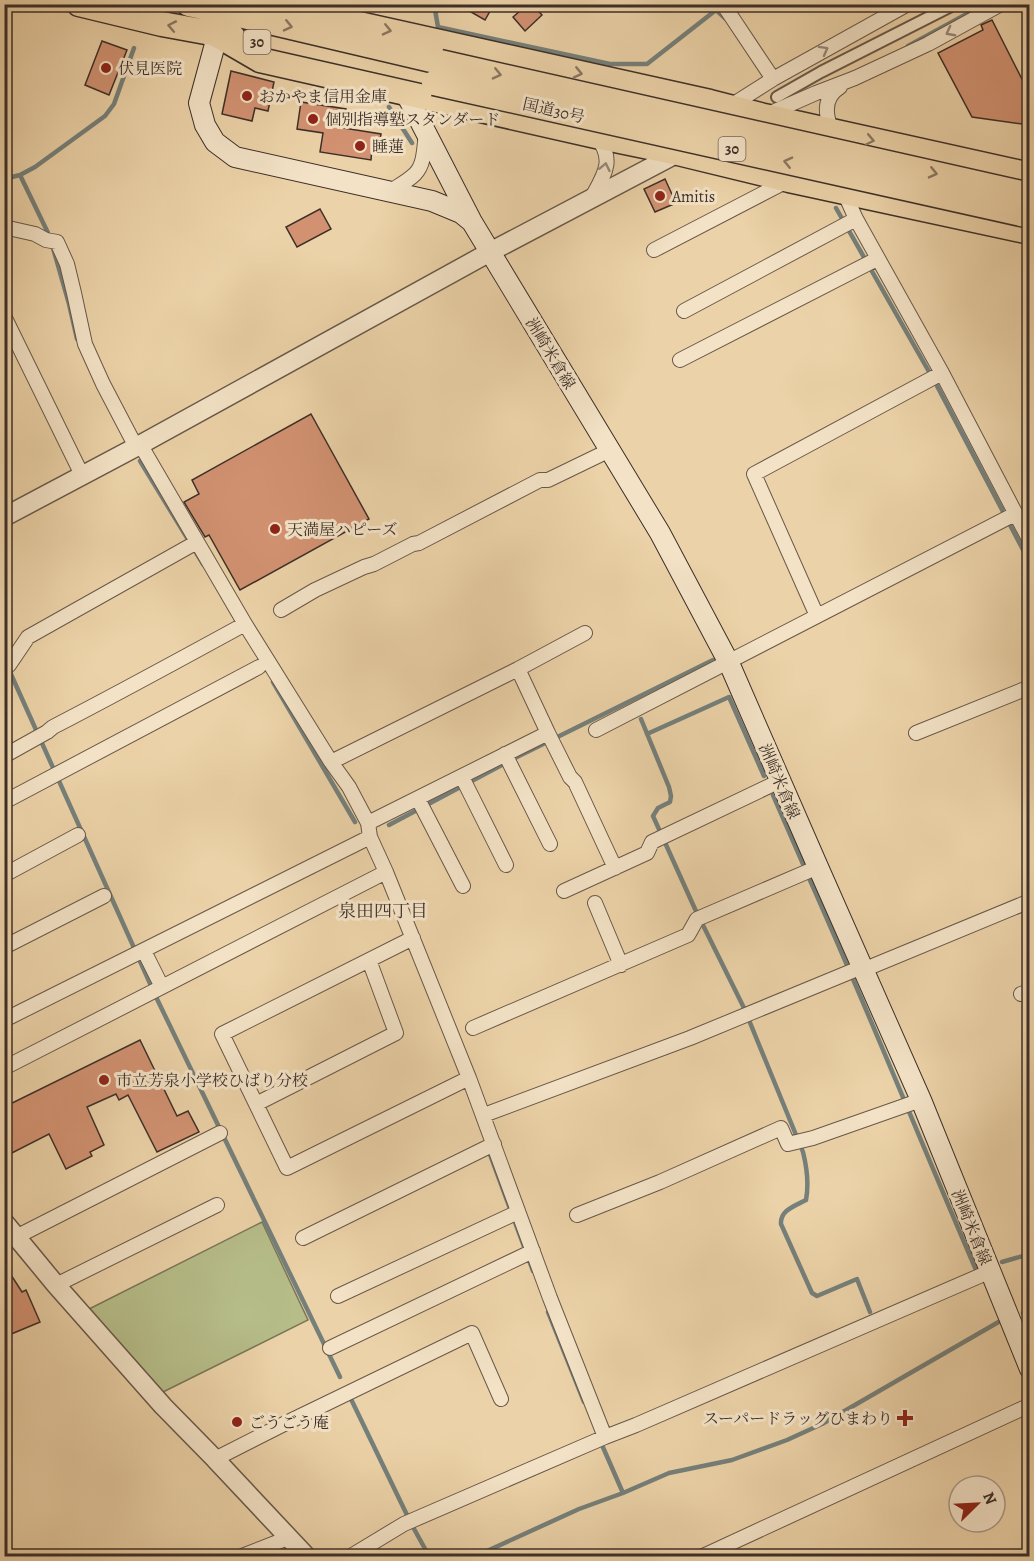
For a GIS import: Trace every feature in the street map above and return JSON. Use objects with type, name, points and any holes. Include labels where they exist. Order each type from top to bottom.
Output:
[{"type":"highway","name":"国道30号","points":[[79,4],[162,24],[253,41],[369,69],[437,72],[1029,195]]},
{"type":"highway","name":"国道30号","points":[[189,4],[225,8],[437,72],[1029,216]]},
{"type":"highway","points":[[225,8],[253,4]]},
{"type":"highway","points":[[269,4],[350,13],[729,106],[771,107],[832,131],[1029,175]]},
{"type":"highway","points":[[217,34],[260,60],[1029,232]]},
{"type":"main road","name":"洲崎米倉線","points":[[225,8],[199,104],[205,125],[215,142],[235,157],[432,201],[461,213],[472,222]]},
{"type":"main road","name":"洲崎米倉線","points":[[405,92],[489,252],[666,543],[729,663],[818,867],[911,1103],[990,1271],[1029,1369]]},
{"type":"street","points":[[678,153],[729,106],[908,4]]},
{"type":"street","points":[[4,517],[138,446],[489,252],[771,107],[821,72],[955,4]]},
{"type":"street","points":[[771,107],[855,78],[928,44],[1001,4]]},
{"type":"street","points":[[725,7],[773,79]]},
{"type":"street","points":[[832,131],[826,112],[829,97],[836,89],[855,78]]},
{"type":"street","points":[[391,191],[420,167],[426,132]]},
{"type":"street","points":[[591,199],[606,171],[608,160],[603,144],[596,135]]},
{"type":"street","points":[[654,250],[789,180]]},
{"type":"street","points":[[844,192],[849,223],[1029,541]]},
{"type":"street","points":[[684,311],[849,223]]},
{"type":"street","points":[[4,227],[57,242],[67,264],[85,344],[103,384],[242,626],[349,787],[368,823],[370,837],[484,1115],[489,1147],[528,1253],[605,1437]]},
{"type":"street","points":[[680,360],[871,262]]},
{"type":"street","points":[[4,316],[82,475]]},
{"type":"street","points":[[816,612],[754,474],[936,376]]},
{"type":"street","points":[[281,610],[315,590],[413,544],[420,543],[540,480],[548,480],[610,450]]},
{"type":"street","points":[[596,730],[729,663],[816,612],[1017,519]]},
{"type":"street","points":[[4,667],[9,665],[27,637],[193,544]]},
{"type":"street","points":[[4,756],[39,737],[52,727],[124,691],[242,626]]},
{"type":"street","points":[[331,762],[585,633]]},
{"type":"street","points":[[4,802],[259,667]]},
{"type":"street","points":[[518,669],[615,868]]},
{"type":"street","points":[[916,733],[1029,687]]},
{"type":"street","points":[[368,823],[421,805],[551,738]]},
{"type":"street","points":[[508,759],[550,844]]},
{"type":"street","points":[[564,891],[647,853],[652,842],[663,836],[780,781]]},
{"type":"street","points":[[464,782],[506,865]]},
{"type":"street","points":[[421,805],[463,886]]},
{"type":"street","points":[[4,875],[78,835]]},
{"type":"street","points":[[4,1020],[370,837]]},
{"type":"street","points":[[473,1028],[688,935],[699,918],[818,867]]},
{"type":"street","points":[[4,1068],[386,872]]},
{"type":"street","points":[[4,947],[104,896]]},
{"type":"street","points":[[484,1115],[690,1038],[1029,901]]},
{"type":"street","points":[[596,903],[621,965]]},
{"type":"street","points":[[413,938],[222,1034],[287,1168],[469,1078]]},
{"type":"street","points":[[139,954],[157,990]]},
{"type":"street","points":[[256,1104],[396,1033],[369,960]]},
{"type":"street","points":[[577,1215],[660,1182],[781,1128],[788,1144],[800,1142],[911,1103]]},
{"type":"street","points":[[16,1237],[220,1133]]},
{"type":"street","points":[[303,1238],[489,1147]]},
{"type":"street","points":[[57,1285],[217,1205]]},
{"type":"street","points":[[338,1296],[514,1214]]},
{"type":"street","points":[[4,1222],[163,1406],[306,1557]]},
{"type":"street","points":[[330,1348],[528,1253]]},
{"type":"street","points":[[351,1557],[404,1524],[990,1271]]},
{"type":"street","points":[[215,1459],[472,1333],[501,1399]]},
{"type":"street","points":[[703,1557],[1029,1405]]},
{"type":"street","points":[[242,1557],[288,1538]]},
{"type":"green space","points":[[262,1222],[308,1320],[163,1392],[89,1309]]},
{"type":"building","points":[[457,4],[494,4],[485,20]]},
{"type":"building","points":[[528,4],[532,4],[542,15],[525,31],[513,17]]},
{"type":"building","points":[[992,20],[1029,93],[1029,105],[1022,124],[972,117],[938,53],[983,30],[981,25]]},
{"type":"building","name":"伏見医院","points":[[102,41],[127,50],[109,95],[85,85]]},
{"type":"building","points":[[231,71],[274,82],[268,111],[255,108],[252,121],[222,114]]},
{"type":"building","points":[[301,102],[346,109],[343,128],[381,134],[379,148],[372,147],[371,160],[320,152],[323,133],[297,129]]},
{"type":"building","name":"Amitis","points":[[665,179],[676,203],[655,212],[644,189]]},
{"type":"building","points":[[320,209],[331,229],[297,247],[286,227]]},
{"type":"building","points":[[311,414],[369,519],[240,590],[209,535],[205,537],[184,502],[199,494],[192,480]]},
{"type":"building","points":[[140,1040],[177,1116],[188,1111],[199,1132],[157,1152],[128,1095],[119,1100],[116,1094],[87,1107],[104,1145],[90,1152],[92,1156],[66,1169],[49,1134],[4,1157],[4,1107]]},
{"type":"building","points":[[4,1264],[22,1292],[26,1290],[40,1322],[4,1337]]},
{"type":"waterway","points":[[434,4],[438,27],[610,64],[647,64],[716,10],[726,19]]},
{"type":"waterway","points":[[908,46],[985,4]]},
{"type":"waterway","points":[[4,179],[20,175],[35,167],[105,116],[114,104],[134,48]]},
{"type":"waterway","points":[[389,107],[412,143]]},
{"type":"waterway","points":[[20,175],[50,237]]},
{"type":"waterway","points":[[836,208],[936,384],[1030,563]]},
{"type":"waterway","points":[[53,248],[77,339]]},
{"type":"waterway","points":[[140,461],[203,564]]},
{"type":"waterway","points":[[1019,514],[1030,508]]},
{"type":"waterway","points":[[389,825],[519,756],[713,660]]},
{"type":"waterway","points":[[10,672],[157,999],[340,1377]]},
{"type":"waterway","points":[[273,682],[355,822]]},
{"type":"waterway","points":[[647,734],[729,697],[764,776]]},
{"type":"waterway","points":[[641,719],[671,796],[670,802],[658,808],[653,816],[695,909],[744,1008],[803,1152],[807,1176],[806,1200],[786,1212],[781,1219],[781,1224],[812,1293],[817,1296],[857,1279],[870,1312]]},
{"type":"waterway","points":[[773,795],[803,864]]},
{"type":"waterway","points":[[809,878],[976,1270],[979,1269]]},
{"type":"waterway","points":[[488,1149],[533,1271]]},
{"type":"waterway","points":[[1002,1262],[1030,1254]]},
{"type":"waterway","points":[[1023,1313],[1030,1311]]},
{"type":"waterway","points":[[548,1312],[584,1402]]},
{"type":"waterway","points":[[476,1556],[579,1509],[669,1473],[732,1460],[787,1440],[822,1424],[1002,1320]]},
{"type":"waterway","points":[[350,1397],[407,1515]]},
{"type":"waterway","points":[[602,1445],[623,1493]]},
{"type":"waterway","points":[[413,1527],[429,1556]]},
{"type":"place","name":"伏見医院","points":[[106,68]]},
{"type":"place","name":"おかやま信用金庫","points":[[247,96]]},
{"type":"place","name":"個別指導塾スタンダード","points":[[313,119]]},
{"type":"place","name":"睡蓮","points":[[360,146]]},
{"type":"place","name":"Amitis","points":[[660,196]]},
{"type":"place","name":"天満屋ハピーズ","points":[[275,529]]},
{"type":"place","name":"市立芳泉小学校ひばり分校","points":[[104,1080]]},
{"type":"place","name":"スーパードラッグひまわり","points":[[905,1418]]},
{"type":"place","name":"ごうごう庵","points":[[237,1422]]},
{"type":"district","name":"泉田四丁目","points":[[383,911]]}]
